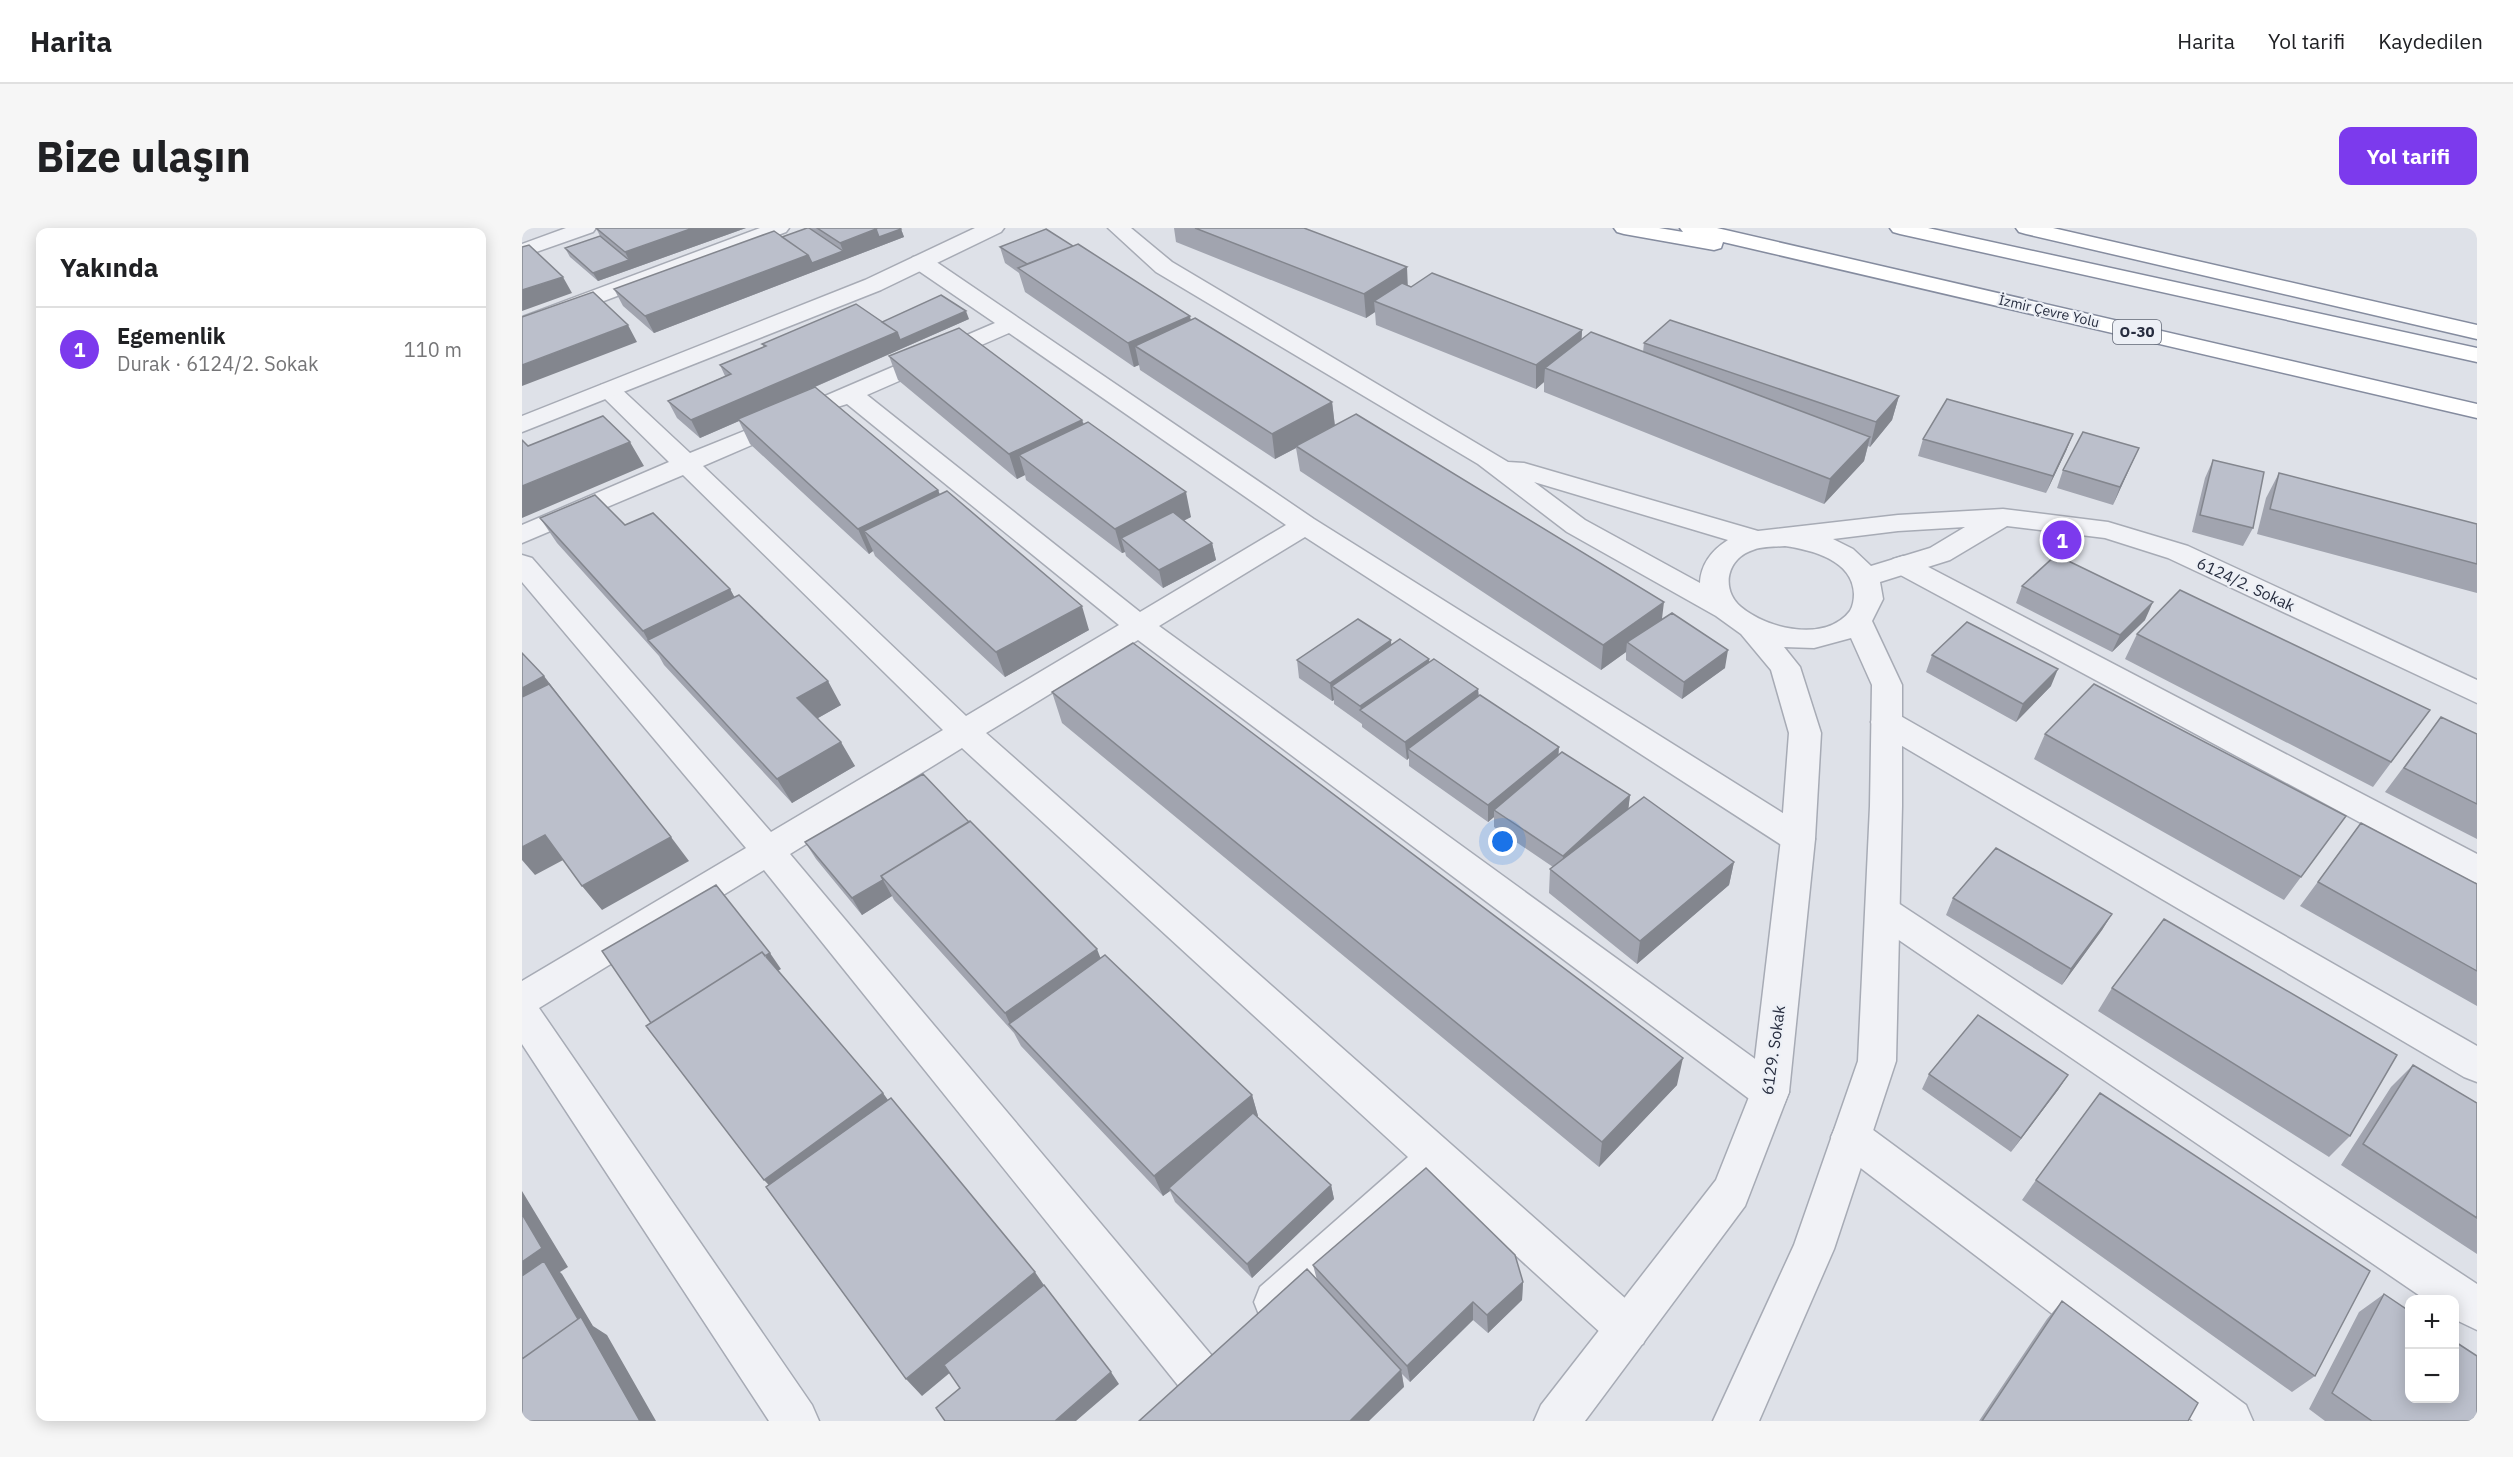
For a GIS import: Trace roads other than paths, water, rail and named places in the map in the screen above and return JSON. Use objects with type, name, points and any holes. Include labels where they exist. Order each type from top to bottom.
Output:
[{"type":"highway","points":[[1624,228],[1672,238],[1830,260]]},
{"type":"highway","name":"İzmir Çevre Yolu","points":[[1690,228],[2477,413]]},
{"type":"highway","points":[[1900,228],[2477,355]]},
{"type":"highway","points":[[2026,228],[2477,332]]},
{"type":"street","points":[[522,251],[586,228]]},
{"type":"street","points":[[522,325],[779,228]]},
{"type":"street","points":[[522,425],[873,285],[994,228]]},
{"type":"street","points":[[1118,228],[1164,267],[1384,400],[1487,459],[1576,526],[1739,619],[1800,639],[1822,637],[1843,631],[1858,621],[1868,607],[1870,592],[1864,577],[1853,562],[1834,550],[1812,541],[1785,537],[1757,540],[1736,548],[1721,560],[1713,575],[1714,592],[1739,619]]},
{"type":"street","points":[[921,262],[1305,525],[1798,839]]},
{"type":"street","points":[[522,536],[1011,324]]},
{"type":"street","points":[[609,390],[684,465],[964,732],[1628,1329]]},
{"type":"street","points":[[850,394],[1139,626],[1770,1092]]},
{"type":"street","points":[[1487,459],[1562,484],[1668,512],[1757,540]]},
{"type":"street","points":[[1864,577],[1940,554],[2003,517]]},
{"type":"street","name":"6124/2. Sokak","points":[[1785,537],[1898,523],[2003,517],[2108,530],[2178,552],[2477,692]]},
{"type":"street","points":[[522,1000],[1305,525]]},
{"type":"street","points":[[522,564],[1210,1361],[1436,1157]]},
{"type":"street","points":[[1903,565],[2477,870]]},
{"type":"street","name":"6129. Sokak","points":[[1557,1421],[1731,1192],[1770,1092],[1798,839],[1805,733],[1785,667],[1739,619]]},
{"type":"street","points":[[1736,1421],[1813,1249],[1877,1061],[1883,911],[1887,686],[1858,621]]},
{"type":"street","points":[[1886,722],[2477,1065]]},
{"type":"street","points":[[1883,911],[2477,1309]]},
{"type":"street","points":[[522,1013],[796,1421]]},
{"type":"street","points":[[1851,1137],[2230,1421]]},
{"type":"place","name":"Egemenlik","points":[[2062,540]]}]
